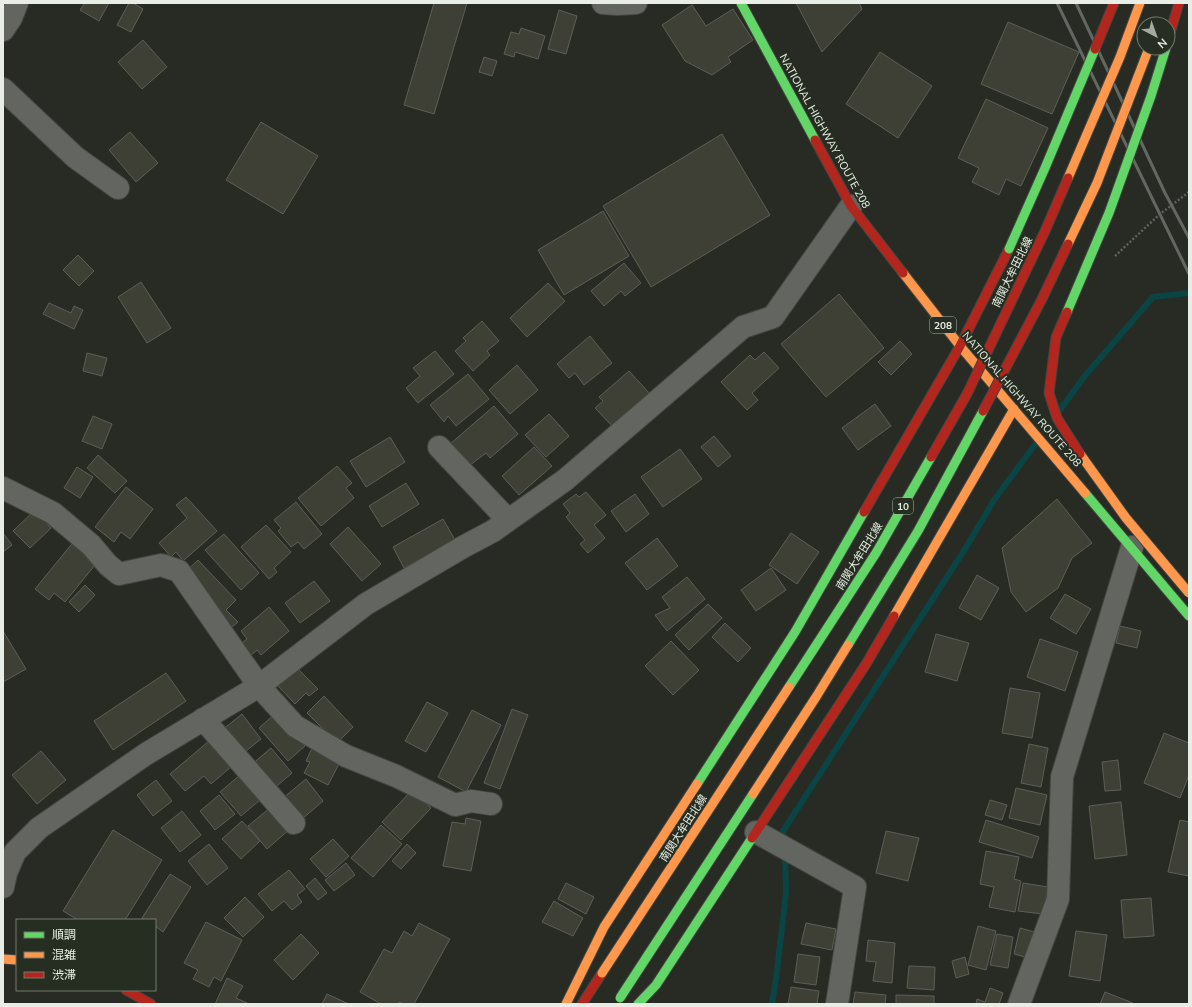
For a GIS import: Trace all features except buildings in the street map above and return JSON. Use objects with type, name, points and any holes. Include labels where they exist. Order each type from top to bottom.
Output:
[{"type":"main road","name":"NATIONAL HIGHWAY ROUTE 208","points":[[741,3],[851,206],[960,346],[1189,616]]},
{"type":"main road","points":[[566,1004],[604,927],[795,632],[960,346],[1009,249],[1045,168],[1114,3]]},
{"type":"main road","name":"南関大牟田北線","points":[[582,1004],[876,553],[967,394],[1048,224],[1120,57],[1140,3]]},
{"type":"main road","points":[[1175,16],[1179,3]]},
{"type":"main road","name":"10","points":[[619,1001],[816,696],[918,531],[976,426],[1038,306],[1097,183],[1146,56]]},
{"type":"main road","points":[[1164,56],[1151,96],[1109,213],[1056,337],[1049,393],[1057,418],[1075,448],[1126,518],[1189,593]]},
{"type":"main road","points":[[638,1004],[656,985],[866,664],[1014,409]]},
{"type":"main road","points":[[3,959],[16,960]]},
{"type":"main road","points":[[128,991],[151,1004]]},
{"type":"street","points":[[3,30],[12,18],[17,3]]},
{"type":"street","points":[[603,3],[636,3]]},
{"type":"street","points":[[3,89],[75,158],[118,188]]},
{"type":"street","points":[[3,887],[6,873],[16,852],[40,828],[146,754],[259,686],[366,604],[462,547],[493,531],[564,480],[700,365],[743,326],[773,317],[851,206]]},
{"type":"street","points":[[439,447],[508,520]]},
{"type":"street","points":[[3,488],[53,513],[91,545],[108,565],[119,574],[161,565],[179,571],[259,686],[295,726],[346,756],[396,776],[455,805],[471,801],[491,804]]},
{"type":"street","points":[[1019,1004],[1058,899],[1062,777],[1132,547]]},
{"type":"street","points":[[203,719],[294,823]]},
{"type":"street","points":[[756,832],[855,887],[837,1004]]},
{"type":"waterway","points":[[1060,410],[1084,377],[1153,297],[1189,293]]},
{"type":"waterway","points":[[784,842],[783,831],[965,549],[994,500],[1037,442]]},
{"type":"waterway","points":[[772,1004],[786,893],[785,853]]},
{"type":"railway","points":[[1057,3],[1189,274]]},
{"type":"railway","points":[[1076,3],[1165,193],[1189,238]]},
{"type":"traffic: fast","points":[[741,3],[815,140]]},
{"type":"traffic: fast","points":[[1009,249],[1095,49]]},
{"type":"traffic: fast","points":[[1067,312],[1109,213],[1151,96],[1164,56]]},
{"type":"traffic: fast","points":[[848,645],[918,531],[983,411]]},
{"type":"traffic: fast","points":[[789,687],[876,553],[931,457]]},
{"type":"traffic: fast","points":[[1085,493],[1189,616]]},
{"type":"traffic: fast","points":[[697,784],[795,632],[864,512]]},
{"type":"traffic: fast","points":[[620,998],[753,794]]},
{"type":"traffic: fast","points":[[638,1004],[656,985],[752,838]]},
{"type":"traffic: slow","points":[[1068,178],[1120,57],[1140,3]]},
{"type":"traffic: slow","points":[[1068,244],[1097,183],[1146,56]]},
{"type":"traffic: slow","points":[[903,273],[960,346],[1085,493]]},
{"type":"traffic: slow","points":[[894,616],[1014,409]]},
{"type":"traffic: slow","points":[[1080,454],[1126,518],[1189,593]]},
{"type":"traffic: slow","points":[[753,794],[848,645]]},
{"type":"traffic: slow","points":[[602,973],[789,687]]},
{"type":"traffic: slow","points":[[566,1004],[604,927],[697,784]]},
{"type":"traffic: slow","points":[[3,959],[16,960]]},
{"type":"traffic: jam","points":[[1095,49],[1114,3]]},
{"type":"traffic: jam","points":[[1175,16],[1179,3]]},
{"type":"traffic: jam","points":[[815,140],[851,206],[903,273]]},
{"type":"traffic: jam","points":[[931,457],[967,394],[1045,231],[1068,178]]},
{"type":"traffic: jam","points":[[983,411],[1042,299],[1068,244]]},
{"type":"traffic: jam","points":[[864,512],[960,346],[1009,249]]},
{"type":"traffic: jam","points":[[1067,312],[1056,337],[1049,393],[1057,418],[1080,454]]},
{"type":"traffic: jam","points":[[752,838],[866,664],[894,616]]},
{"type":"traffic: jam","points":[[582,1004],[602,973]]},
{"type":"traffic: jam","points":[[128,991],[151,1004]]}]
